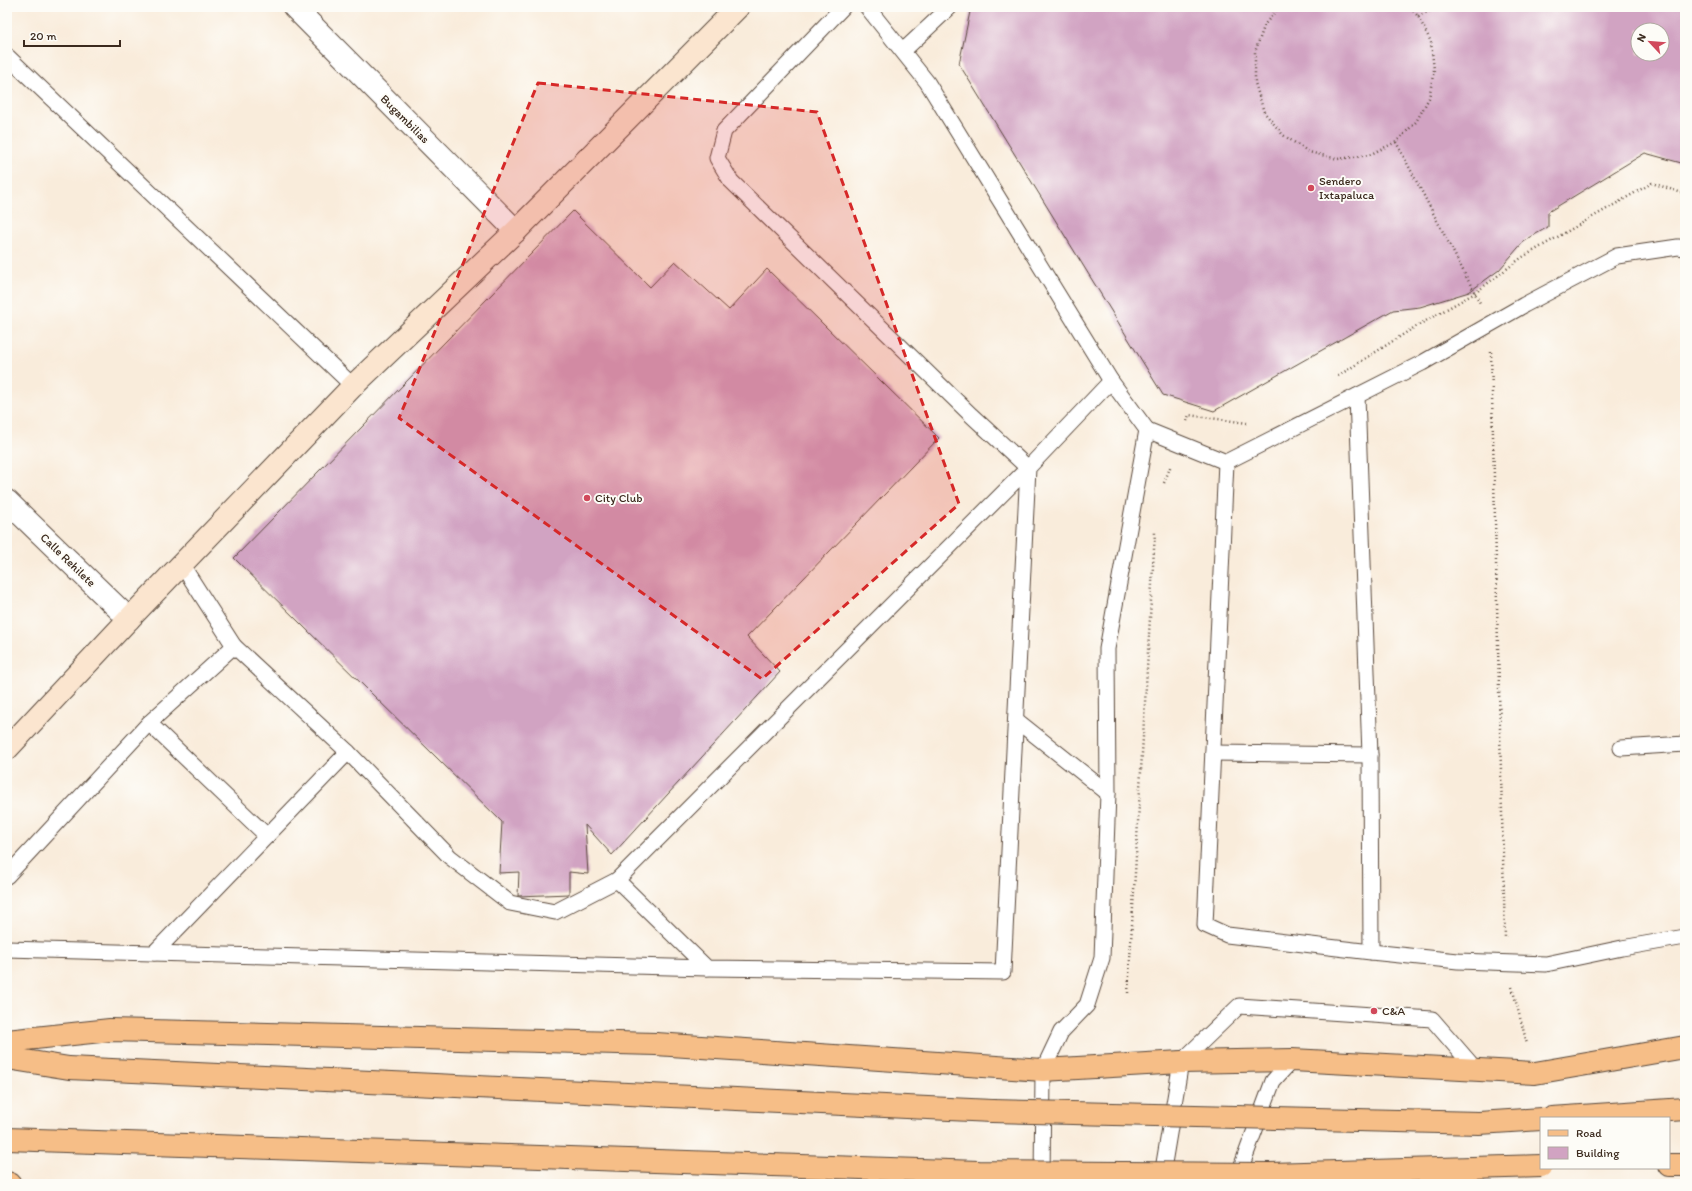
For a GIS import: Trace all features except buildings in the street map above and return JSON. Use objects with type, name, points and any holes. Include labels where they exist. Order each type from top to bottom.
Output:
[{"type":"main road","points":[[7,1040],[110,1030],[656,1044],[1043,1070],[1181,1062],[1292,1060],[1535,1073],[1685,1047]]},
{"type":"main road","points":[[7,1058],[69,1068],[992,1112],[1479,1123],[1540,1119]]},
{"type":"main road","points":[[1567,1117],[1685,1109]]},
{"type":"main road","points":[[7,1139],[979,1172],[1270,1174],[1540,1166]]},
{"type":"main road","points":[[1670,1165],[1685,1165]]},
{"type":"street","name":"Bugambilias","points":[[294,7],[516,231]]},
{"type":"street","points":[[7,749],[129,619],[353,386],[516,231],[738,7]]},
{"type":"street","name":"Calle Rehilete","points":[[7,500],[129,619]]},
{"type":"lane","points":[[7,949],[707,968],[1003,972],[1028,468],[971,415],[731,181],[717,158],[724,131],[843,7]]},
{"type":"lane","points":[[867,7],[927,82],[1112,381],[1147,430],[1226,462],[1422,363],[1617,256],[1678,247],[1685,248]]},
{"type":"lane","points":[[903,52],[950,7]]},
{"type":"lane","points":[[7,56],[353,386]]},
{"type":"lane","points":[[182,565],[234,646],[348,752],[450,857],[510,903],[555,912],[617,880],[1028,468],[1112,381]]},
{"type":"lane","points":[[1357,396],[1370,755],[1371,952]]},
{"type":"lane","points":[[1042,1184],[1043,1070],[1061,1032],[1087,1005],[1102,958],[1108,793],[1107,649],[1147,430]]},
{"type":"lane","points":[[1226,462],[1205,925],[1227,935],[1458,961],[1506,963],[1546,964],[1622,948],[1685,937]]},
{"type":"lane","points":[[7,876],[149,723],[234,646]]},
{"type":"lane","points":[[1016,720],[1108,793]]},
{"type":"lane","points":[[149,723],[267,836]]},
{"type":"lane","points":[[1621,748],[1685,744]]},
{"type":"lane","points":[[154,953],[348,752]]},
{"type":"lane","points":[[1212,753],[1370,755]]},
{"type":"lane","points":[[617,880],[707,968]]},
{"type":"lane","points":[[1161,1184],[1181,1062],[1239,1006],[1432,1019],[1477,1071]]},
{"type":"lane","points":[[1235,1184],[1273,1081],[1292,1060]]},
{"type":"path","points":[[1279,7],[1265,24],[1255,52],[1255,83],[1264,112],[1283,135],[1309,152],[1338,159],[1369,155],[1396,142],[1416,122],[1429,98],[1434,70],[1431,42],[1418,16],[1410,7]]},
{"type":"path","points":[[1418,16],[1438,7]]},
{"type":"path","points":[[1396,142],[1475,293],[1490,325],[1506,963],[1535,1073]]},
{"type":"path","points":[[1334,378],[1415,327],[1475,293],[1521,258],[1652,183],[1685,194]]},
{"type":"path","points":[[1163,485],[1180,443],[1189,415],[1253,424]]},
{"type":"path","points":[[1128,993],[1155,530]]},
{"type":"highlighted area","points":[[538,83],[817,112],[959,504],[762,679],[399,418]]},
{"type":"place","name":"Sendero Ixtapaluca","points":[[1311,188]]},
{"type":"place","name":"City Club","points":[[587,498]]},
{"type":"place","name":"C&A","points":[[1374,1011]]}]
